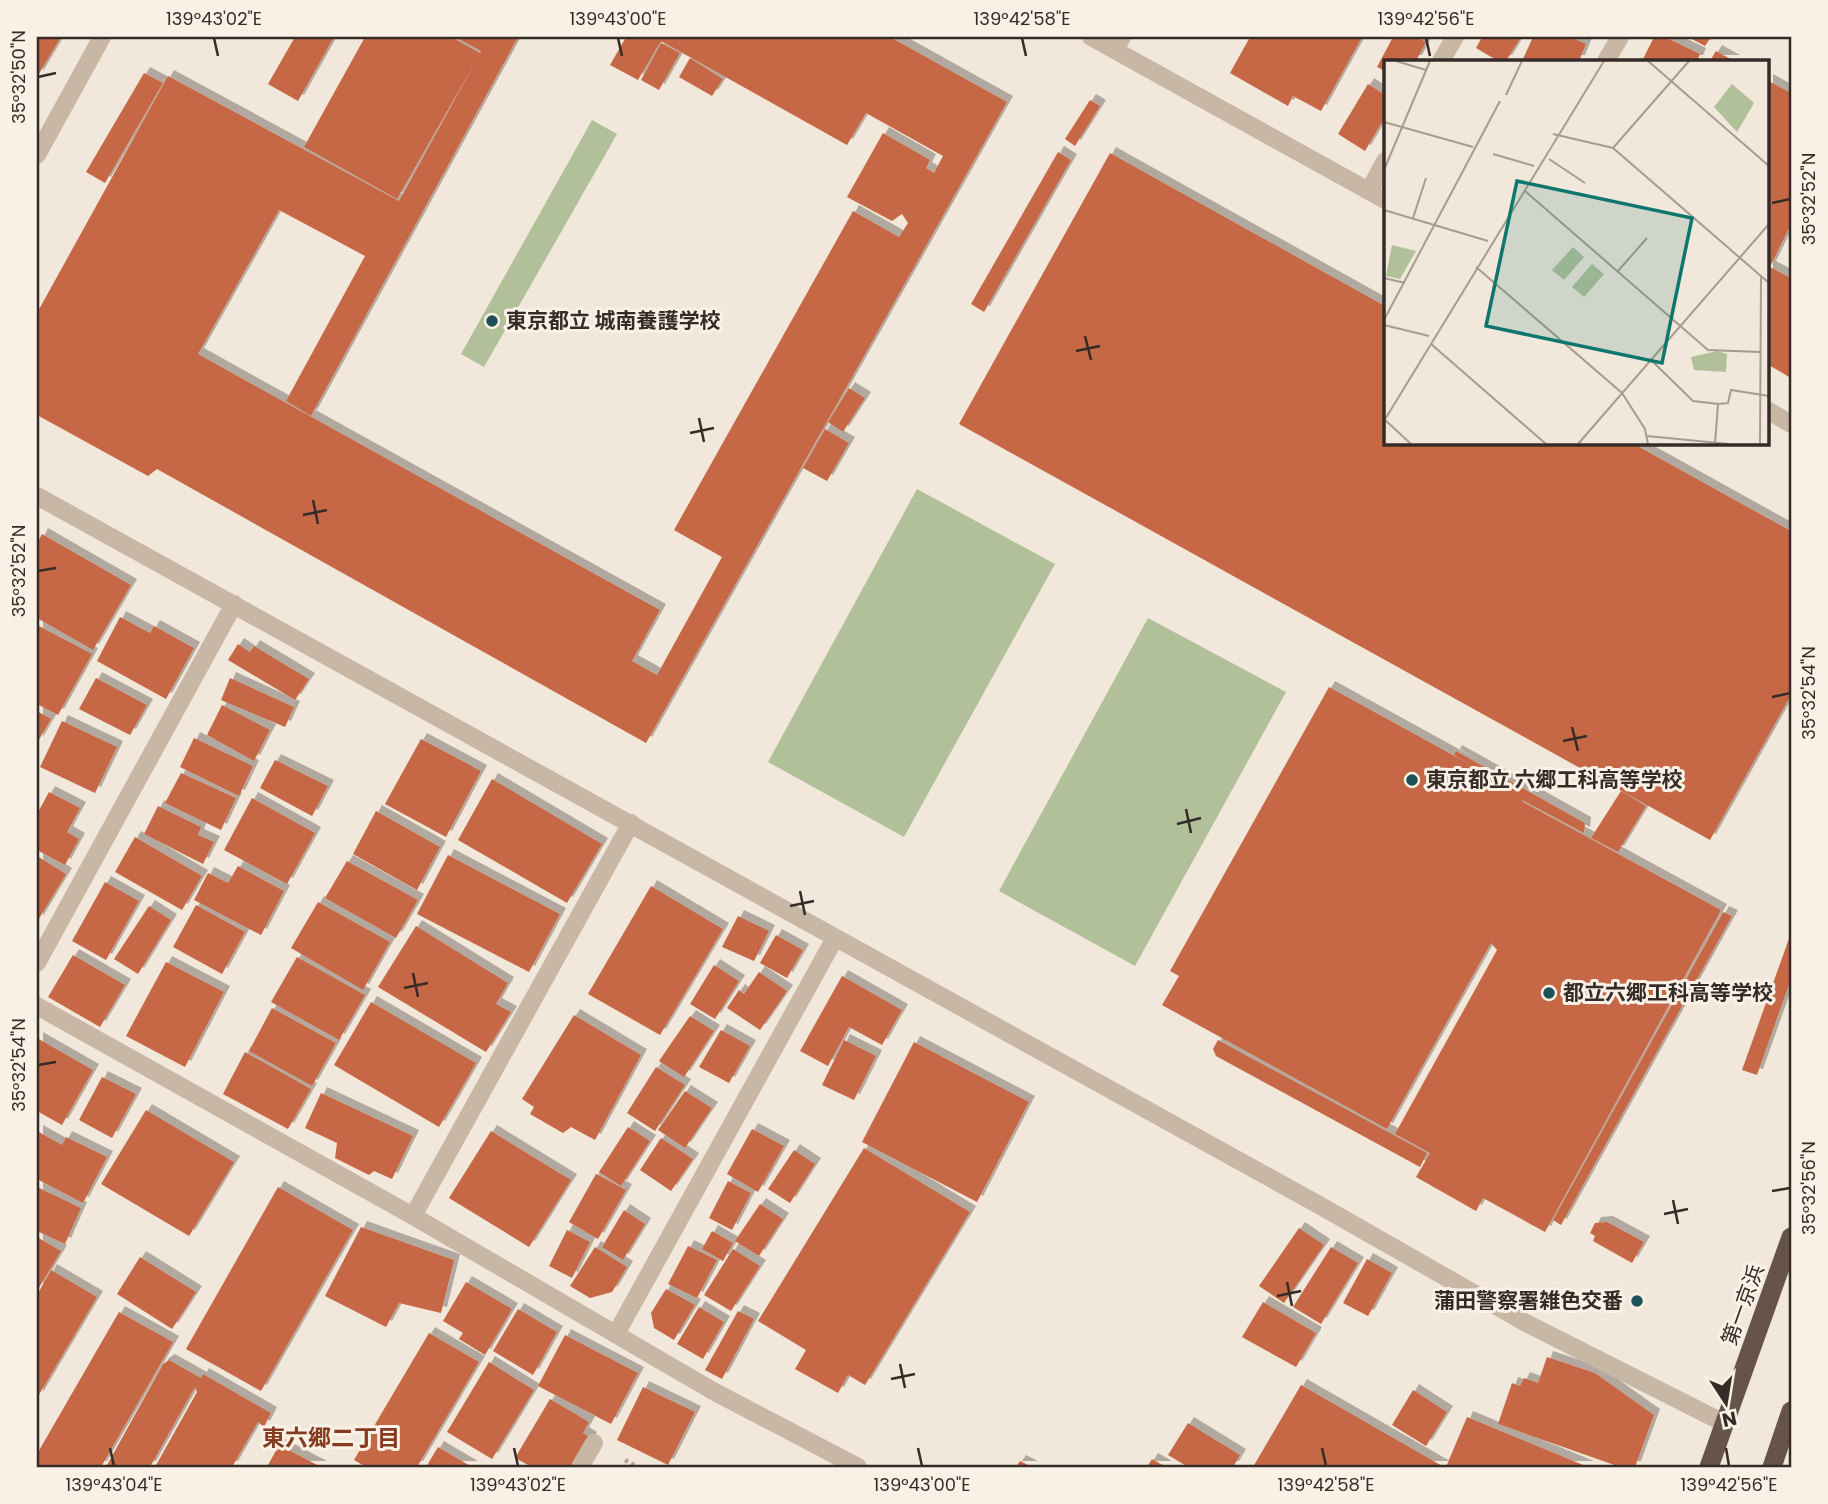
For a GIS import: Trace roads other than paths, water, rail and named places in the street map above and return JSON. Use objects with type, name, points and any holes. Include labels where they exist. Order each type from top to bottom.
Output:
[{"type":"highway","name":"第一京浜","points":[[1709,1467],[1791,1237]]},
{"type":"highway","points":[[1772,1467],[1791,1410]]},
{"type":"street","points":[[37,155],[102,37]]},
{"type":"street","points":[[1091,37],[1119,43],[1384,199]]},
{"type":"street","points":[[1442,60],[1455,37]]},
{"type":"street","points":[[1607,60],[1620,37]]},
{"type":"street","points":[[1369,191],[1384,163]]},
{"type":"street","points":[[1769,411],[1791,424]]},
{"type":"street","points":[[37,496],[1319,1205],[1526,1323],[1724,1423]]},
{"type":"street","points":[[37,963],[234,604]]},
{"type":"street","points":[[413,1216],[631,824]]},
{"type":"street","points":[[616,1334],[835,938]]},
{"type":"street","points":[[37,1006],[413,1216],[713,1391],[858,1467]]},
{"type":"street","points":[[580,1467],[594,1443]]},
{"type":"place","name":"東京都立 城南養護学校","points":[[492,321]]},
{"type":"place","name":"東京都立 六郷工科高等学校","points":[[1412,780]]},
{"type":"place","name":"都立六郷工科高等学校","points":[[1549,993]]},
{"type":"place","name":"蒲田警察署雑色交番","points":[[1637,1301]]},
{"type":"district","name":"東六郷二丁目","points":[[331,1438]]}]
